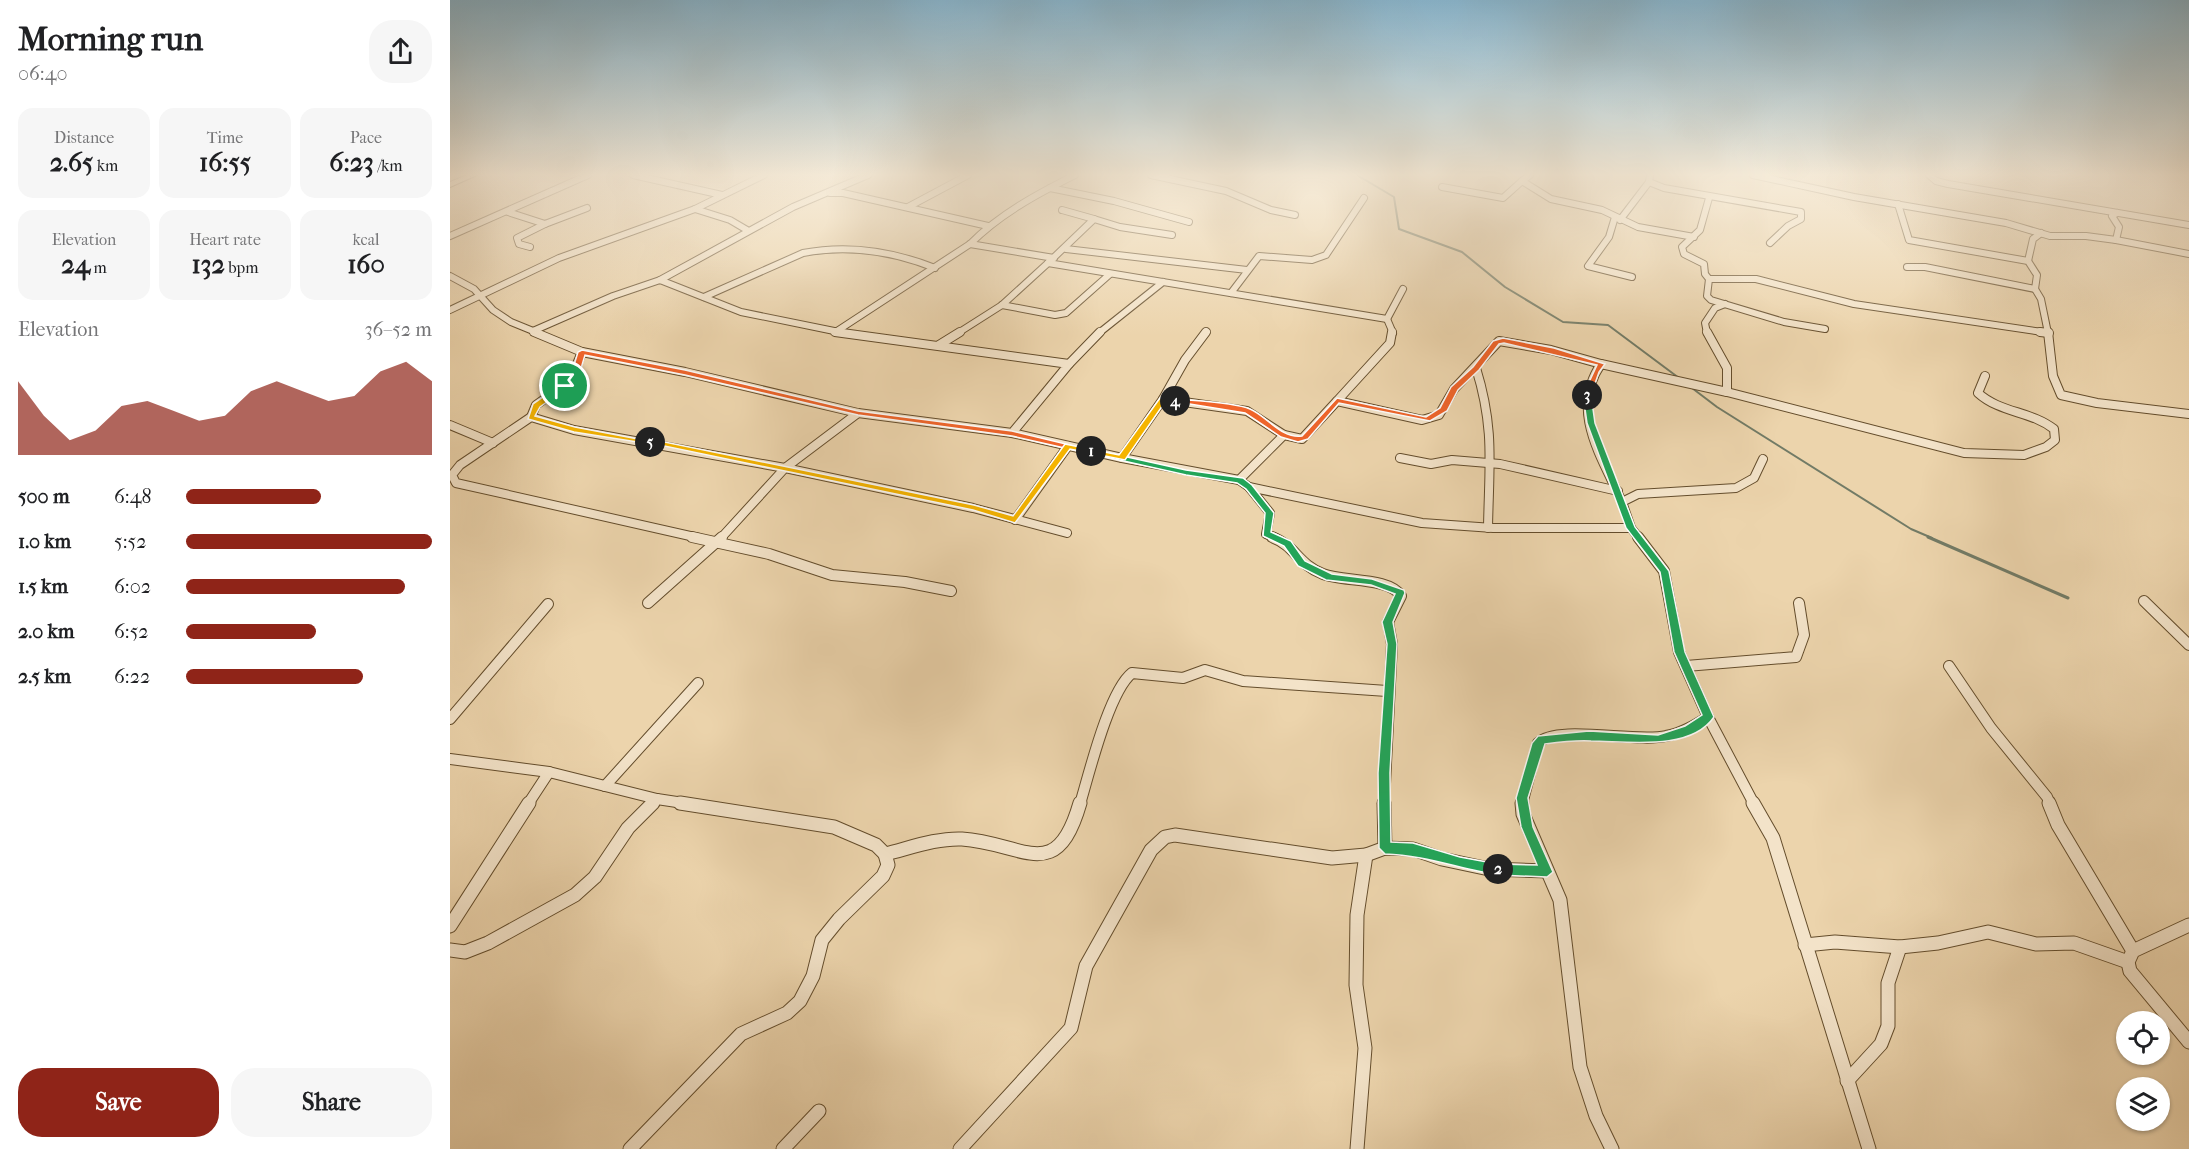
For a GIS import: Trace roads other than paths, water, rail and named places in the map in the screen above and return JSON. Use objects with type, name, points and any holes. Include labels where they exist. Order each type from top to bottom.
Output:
[{"type":"street","points":[[450,236],[468,229]]},
{"type":"street","points":[[531,247],[519,243],[517,238],[535,229]]},
{"type":"street","points":[[450,310],[559,258],[641,229]]},
{"type":"street","points":[[533,331],[613,296],[660,280],[750,229]]},
{"type":"street","points":[[837,331],[970,244],[985,229]]},
{"type":"street","points":[[939,345],[1002,305],[1047,263],[1066,249],[1072,237],[1082,229]]},
{"type":"street","points":[[1131,229],[1172,235]]},
{"type":"street","points":[[1232,292],[1259,256],[1312,260],[1326,255],[1344,229]]},
{"type":"street","points":[[1613,229],[1588,266],[1632,277]]},
{"type":"street","points":[[1644,229],[1694,237]]},
{"type":"street","points":[[1699,229],[1694,237],[1683,245],[1683,251],[1703,262],[1705,274],[1709,279],[1707,296],[1725,304],[1784,322],[1824,329]]},
{"type":"street","points":[[1770,243],[1785,229]]},
{"type":"street","points":[[1906,229],[1909,240],[2028,261]]},
{"type":"street","points":[[2022,229],[2033,239]]},
{"type":"street","points":[[2026,229],[2058,237],[2086,236],[2189,254]]},
{"type":"street","points":[[2116,240],[2119,229]]},
{"type":"street","points":[[2035,289],[2037,275],[2028,261],[2033,239],[2041,233]]},
{"type":"street","points":[[970,244],[1054,258]]},
{"type":"street","points":[[704,297],[803,253],[818,249],[898,254],[935,268]]},
{"type":"street","points":[[1066,249],[1247,270]]},
{"type":"street","points":[[1047,263],[1387,319]]},
{"type":"street","points":[[1907,267],[1925,267],[2035,289],[2040,295],[2049,333],[2055,383],[2061,395],[2097,403],[2189,414]]},
{"type":"street","points":[[1002,305],[1055,315],[1066,313],[1110,274]]},
{"type":"street","points":[[450,276],[474,289],[500,316],[582,352],[685,372],[858,413],[1012,433],[1122,458],[1239,480],[1249,487],[1270,513],[1266,534],[1288,543],[1302,563],[1330,578],[1372,582],[1400,593],[1401,596],[1388,619],[1392,644],[1387,692],[1384,773],[1385,848]]},
{"type":"street","points":[[1709,279],[1756,279],[1854,304],[2049,333]]},
{"type":"street","points":[[660,280],[738,311],[886,341],[939,345],[1069,364]]},
{"type":"street","points":[[1012,433],[1069,364],[1101,330],[1163,282]]},
{"type":"street","points":[[1387,319],[1403,289]]},
{"type":"street","points":[[1725,304],[1715,308],[1706,323],[1710,339],[1728,365],[1731,375],[1727,392]]},
{"type":"street","points":[[1163,399],[1247,411],[1284,435],[1305,438],[1390,343],[1393,333],[1387,319]]},
{"type":"street","points":[[1122,458],[1163,399],[1185,360],[1206,332]]},
{"type":"street","points":[[1337,401],[1422,420],[1431,419],[1444,410],[1454,389],[1476,368],[1496,343],[1503,340],[1727,392],[1964,453],[1996,456],[2032,453],[2048,447],[2055,440],[2054,429],[2046,421],[2001,407],[1978,393],[1985,376]]},
{"type":"street","points":[[582,352],[570,381],[536,405],[531,417],[460,465],[452,475],[456,483],[769,554],[810,570],[832,575],[905,582],[951,591]]},
{"type":"street","points":[[1601,364],[1588,388],[1586,400],[1591,423],[1631,528],[1664,571],[1679,652],[1708,717],[1725,741],[1743,785],[1760,810],[1773,838],[1869,1149]]},
{"type":"street","points":[[1476,368],[1490,417],[1491,463],[1488,483],[1488,528]]},
{"type":"street","points":[[648,603],[717,542],[785,468],[858,413]]},
{"type":"street","points":[[531,417],[574,430],[685,448],[728,459],[785,468],[974,508],[1067,533]]},
{"type":"street","points":[[450,424],[493,442]]},
{"type":"street","points":[[1239,480],[1284,435]]},
{"type":"street","points":[[1015,520],[1068,446]]},
{"type":"street","points":[[1400,458],[1431,464],[1452,460],[1491,463],[1620,497],[1736,488],[1754,478],[1762,459]]},
{"type":"street","points":[[1249,487],[1304,498],[1335,509],[1445,526],[1631,528]]},
{"type":"street","points":[[2144,601],[2189,645]]},
{"type":"street","points":[[1686,666],[1796,657],[1804,634],[1799,603]]},
{"type":"street","points":[[450,719],[548,604]]},
{"type":"street","points":[[1949,666],[1991,728],[2047,797],[2058,825],[2130,956],[2130,971],[2189,1042]]},
{"type":"street","points":[[885,854],[936,841],[958,839],[988,842],[1039,856],[1059,848],[1072,831],[1098,743],[1124,680],[1132,673],[1183,678],[1205,670],[1243,681],[1387,692]]},
{"type":"street","points":[[605,786],[698,682]]},
{"type":"street","points":[[1612,1149],[1596,1116],[1580,1067],[1566,933],[1560,900],[1527,827],[1522,798],[1538,743],[1542,739],[1589,736],[1658,740],[1689,729],[1708,717]]},
{"type":"street","points":[[450,759],[549,772],[657,800],[834,827],[876,845],[885,854],[888,865],[883,876],[839,919],[822,940],[813,976],[800,1001],[787,1013],[741,1034],[630,1149]]},
{"type":"street","points":[[450,926],[549,772]]},
{"type":"street","points":[[450,950],[465,952],[488,943],[575,895],[595,877],[628,828],[657,800]]},
{"type":"street","points":[[960,1149],[1071,1028],[1075,1017],[1080,980],[1086,966],[1151,850],[1165,837],[1175,835],[1332,858],[1366,855],[1385,848],[1413,849],[1442,859],[1489,869],[1547,872]]},
{"type":"street","points":[[1357,1149],[1365,1048],[1356,985],[1357,915],[1366,855]]},
{"type":"street","points":[[1805,945],[1835,942],[1900,947],[1938,943],[1988,932],[2036,944],[2074,943],[2130,956],[2189,925]]},
{"type":"street","points":[[1847,1081],[1881,1044],[1888,1026],[1887,983],[1900,947]]},
{"type":"street","points":[[783,1149],[819,1111]]},
{"type":"waterway","points":[[1399,229],[1462,252],[1505,287],[1563,322],[1608,325],[1679,378]]},
{"type":"waterway","points":[[1692,388],[1717,407],[1911,529],[1932,538]]},
{"type":"waterway","points":[[1928,537],[2068,598]]}]
